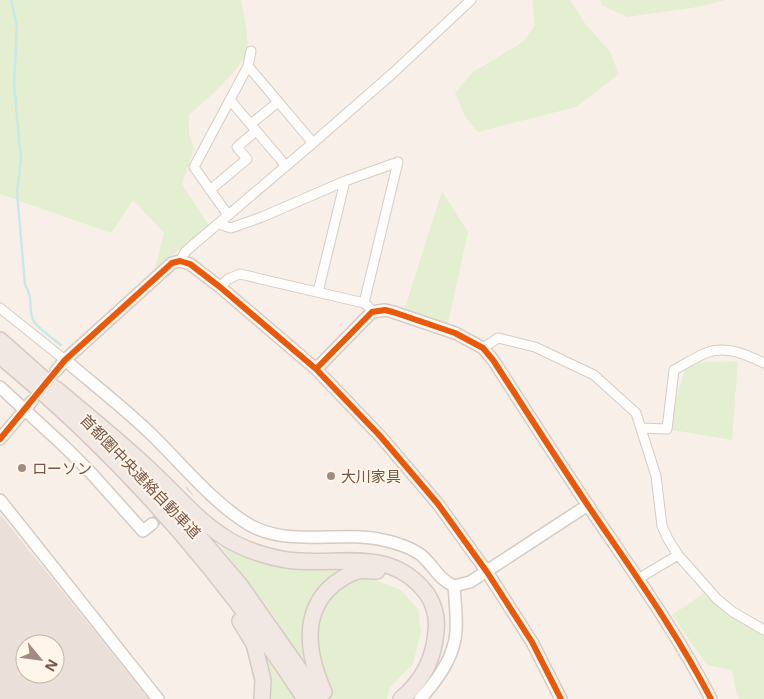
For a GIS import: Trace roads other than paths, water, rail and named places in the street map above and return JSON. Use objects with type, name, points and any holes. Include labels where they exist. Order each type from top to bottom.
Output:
[{"type":"highway","name":"首都圏中央連絡自動車道","points":[[0,340],[56,389],[140,471],[186,520],[240,585],[320,699]]},
{"type":"highway","name":"首都圏中央連絡自動車道","points":[[0,356],[26,377],[93,440],[156,505],[244,610],[305,699]]},
{"type":"highway","points":[[56,389],[148,468],[204,522],[221,535],[252,552],[289,560],[373,562],[394,567],[414,579],[430,597],[437,621],[435,646],[428,667],[414,688],[401,699]]},
{"type":"highway","points":[[201,557],[254,644],[263,680],[262,699]]},
{"type":"highway","points":[[327,699],[316,674],[311,649],[310,626],[314,608],[327,590],[341,578],[358,571],[379,571],[395,576],[410,586],[424,604],[430,624],[426,652],[418,669],[403,688],[390,699]]},
{"type":"street","points":[[180,261],[186,251],[393,73],[469,0]]},
{"type":"street","points":[[228,216],[194,167],[248,66],[251,51]]},
{"type":"street","points":[[248,66],[313,143]]},
{"type":"street","points":[[230,100],[286,166]]},
{"type":"street","points":[[210,190],[247,159],[237,148],[278,102]]},
{"type":"street","points":[[218,224],[231,228],[398,162],[364,303]]},
{"type":"street","points":[[318,292],[345,182]]},
{"type":"street","points":[[56,371],[65,360],[172,263],[180,261],[190,264],[220,287],[316,369],[381,437],[438,504],[487,572],[532,642],[561,699]]},
{"type":"street","points":[[220,287],[228,279],[240,274],[364,303],[372,312]]},
{"type":"street","points":[[0,308],[65,360],[149,432],[199,483],[227,508],[249,524],[265,531],[292,537],[366,537],[383,540],[420,554],[446,583],[454,586],[470,582],[487,572],[588,505]]},
{"type":"street","points":[[316,369],[372,312],[385,310],[455,333],[483,348],[493,360],[638,579],[699,675],[711,699]]},
{"type":"street","points":[[483,348],[498,338],[518,342],[554,355],[594,375],[636,413],[656,476],[662,526],[668,539],[678,555],[717,599],[733,612],[764,630]]},
{"type":"street","points":[[642,428],[667,429],[674,370],[706,352],[732,351],[742,353],[764,363]]},
{"type":"street","points":[[0,388],[28,405],[143,531],[152,524]]},
{"type":"street","points":[[0,439],[28,405]]},
{"type":"street","points":[[190,492],[199,483]]},
{"type":"street","points":[[0,500],[158,699]]},
{"type":"street","points":[[638,579],[678,555]]},
{"type":"street","points":[[420,699],[436,682],[452,650],[456,634],[454,586]]},
{"type":"waterway","points":[[11,0],[17,26],[14,85],[21,159],[17,192],[25,285],[28,290],[33,320],[61,345]]},
{"type":"tunnel","points":[[152,524],[190,491]]},
{"type":"place","name":"ローソン","points":[[22,468]]},
{"type":"place","name":"大川家具","points":[[331,476]]}]
